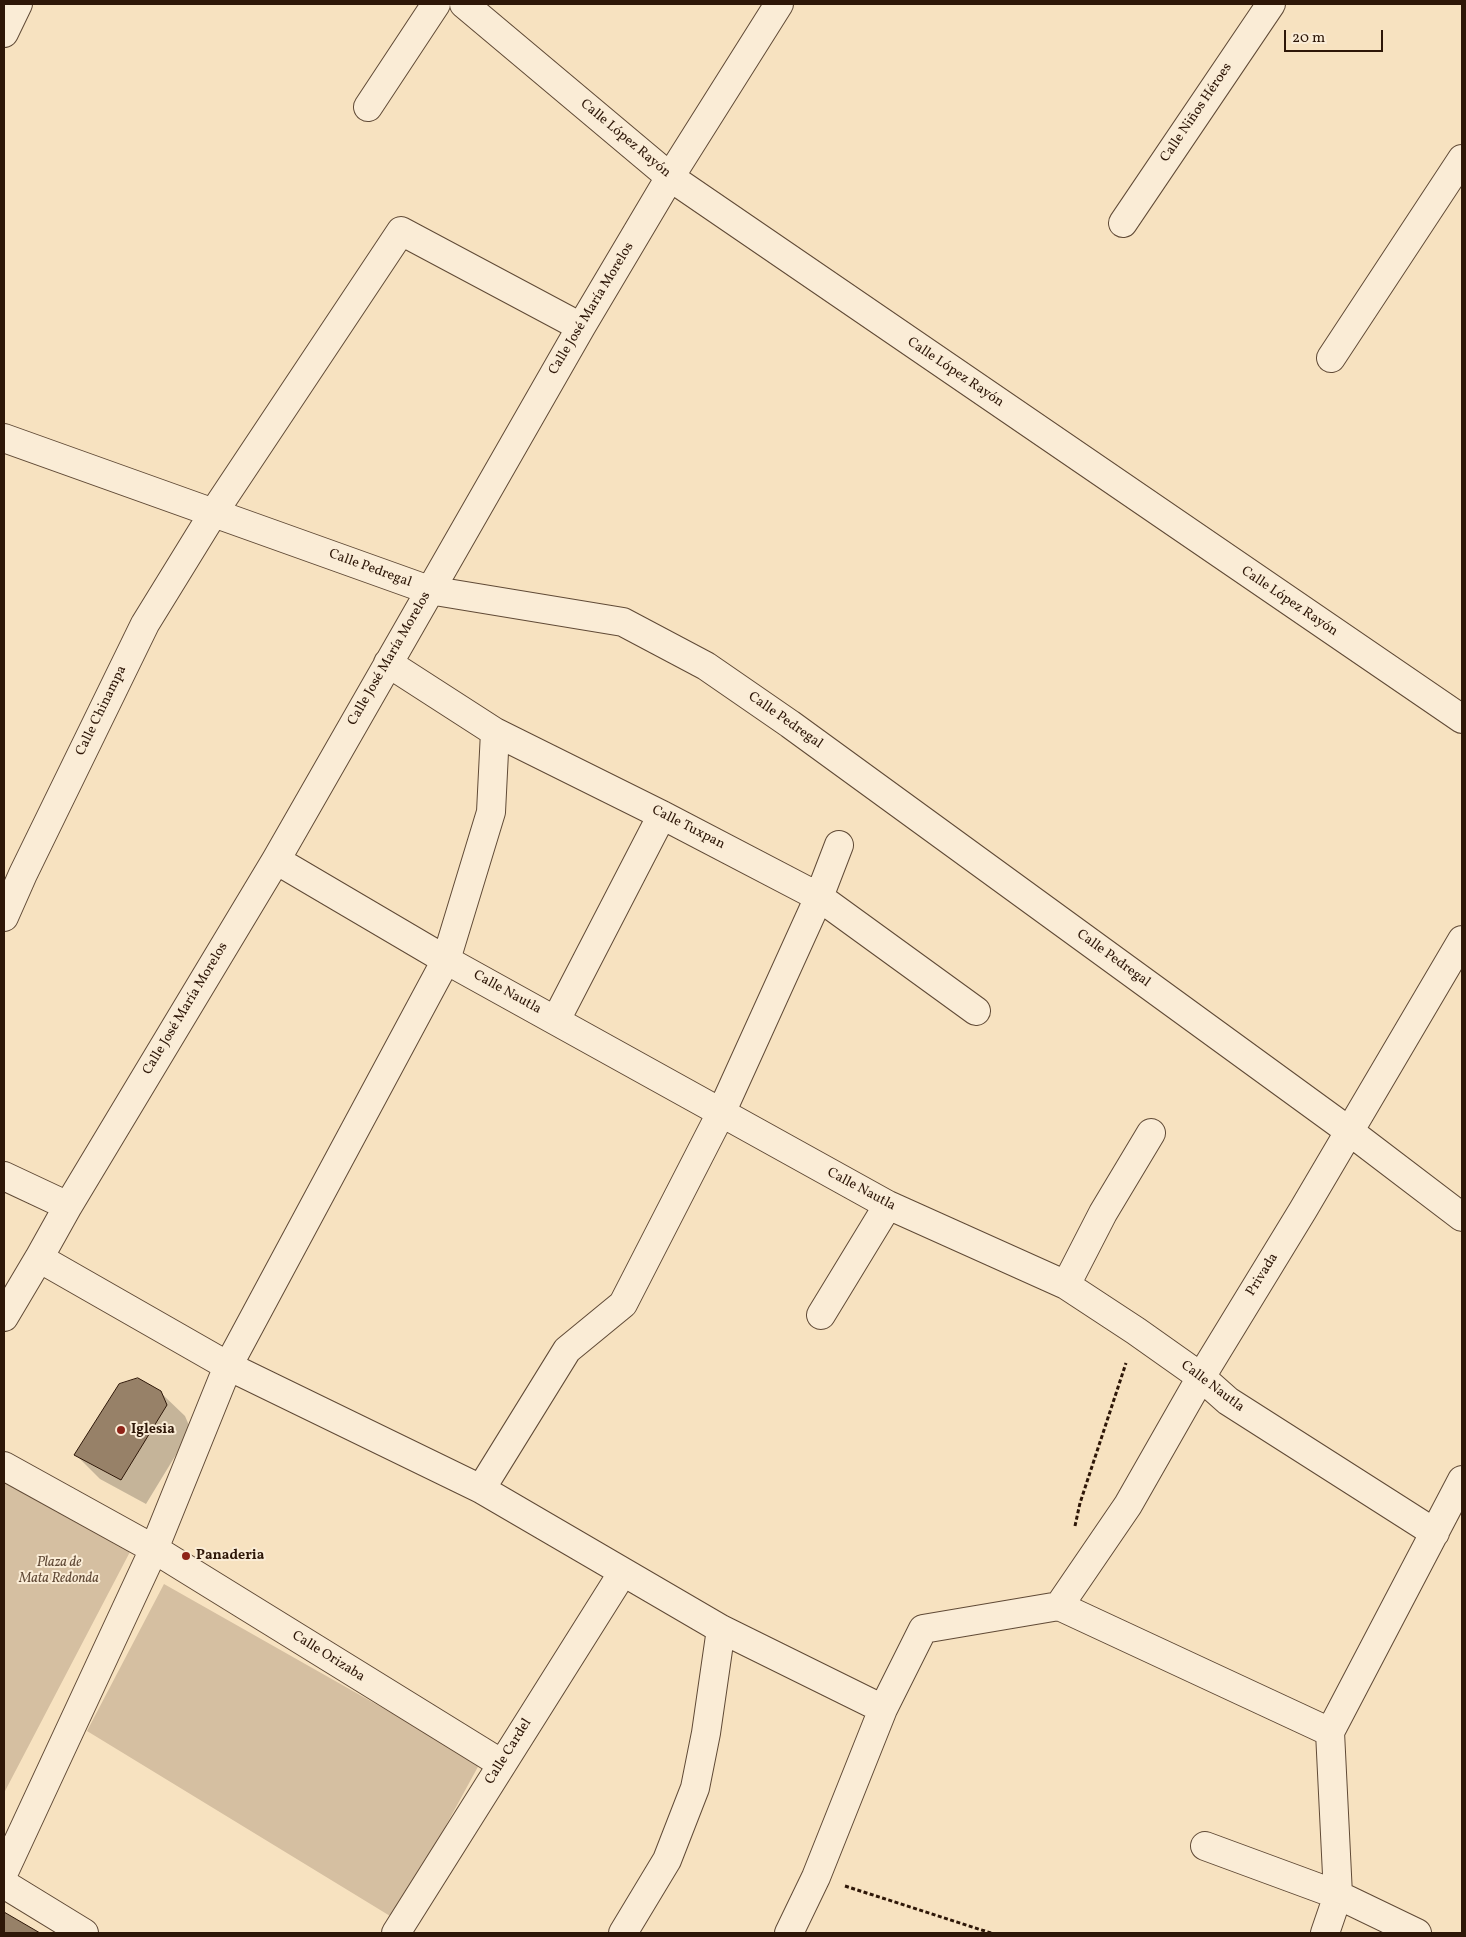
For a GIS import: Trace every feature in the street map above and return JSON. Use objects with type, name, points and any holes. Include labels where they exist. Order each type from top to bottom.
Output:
[{"type":"street","points":[[4,33],[18,4]]},
{"type":"street","points":[[368,107],[436,4]]},
{"type":"street","name":"Calle López Rayón","points":[[464,4],[670,177],[1462,719]]},
{"type":"street","name":"Calle José María Morelos","points":[[4,1317],[68,1206],[276,860],[581,327],[670,177],[779,4]]},
{"type":"street","name":"Calle Niños Héroes","points":[[1123,223],[1271,4]]},
{"type":"street","points":[[1331,358],[1462,159]]},
{"type":"street","name":"Calle Chinampa","points":[[4,918],[27,865],[145,624],[214,512],[401,230],[581,327]]},
{"type":"street","name":"Calle Pedregal","points":[[4,438],[429,590],[623,622],[706,666],[790,724],[1349,1131],[1462,1217]]},
{"type":"street","name":"Calle Tuxpan","points":[[388,663],[495,732],[662,815],[819,897],[976,1011]]},
{"type":"street","points":[[4,1872],[154,1549],[228,1366],[446,960],[491,812],[495,732]]},
{"type":"street","points":[[556,1020],[662,815]]},
{"type":"street","points":[[481,1489],[567,1350],[623,1304],[721,1113],[819,897],[839,846]]},
{"type":"street","name":"Calle Nautla","points":[[276,860],[446,960],[888,1205],[1066,1285],[1136,1331],[1200,1377],[1228,1401],[1434,1534]]},
{"type":"street","name":"Privada","points":[[1059,1606],[1128,1505],[1200,1377],[1304,1210],[1462,940]]},
{"type":"street","points":[[1066,1285],[1103,1213],[1150,1133]]},
{"type":"street","points":[[4,1176],[68,1206]]},
{"type":"street","points":[[821,1315],[888,1205]]},
{"type":"street","points":[[39,1258],[228,1366],[481,1489],[721,1629],[883,1709]]},
{"type":"street","name":"Calle Orizaba","points":[[4,1466],[154,1549],[502,1764]]},
{"type":"street","points":[[1325,1933],[1338,1895],[1330,1732],[1462,1480]]},
{"type":"street","name":"Calle Cardel","points":[[396,1933],[623,1572]]},
{"type":"street","points":[[790,1933],[816,1877],[883,1709],[922,1630],[1059,1606],[1330,1732]]},
{"type":"street","points":[[623,1933],[667,1860],[695,1788],[706,1733],[721,1629]]},
{"type":"street","points":[[1205,1846],[1338,1895],[1417,1933]]},
{"type":"street","points":[[4,1884],[84,1933]]},
{"type":"path","points":[[1074,1531],[1080,1503],[1136,1331]]},
{"type":"path","points":[[816,1877],[991,1933]]},
{"type":"green space","name":"Plaza de Mata Redonda","points":[[4,1482],[132,1548],[4,1793]]},
{"type":"green space","points":[[164,1584],[480,1763],[395,1919],[87,1731]]},
{"type":"building","name":"Iglesia","points":[[138,1378],[161,1391],[167,1405],[121,1480],[74,1455],[119,1384]]},
{"type":"building","points":[[4,1912],[40,1933],[4,1933]]},
{"type":"place","name":"Iglesia","points":[[121,1430]]},
{"type":"place","name":"Panaderia","points":[[186,1556]]}]
